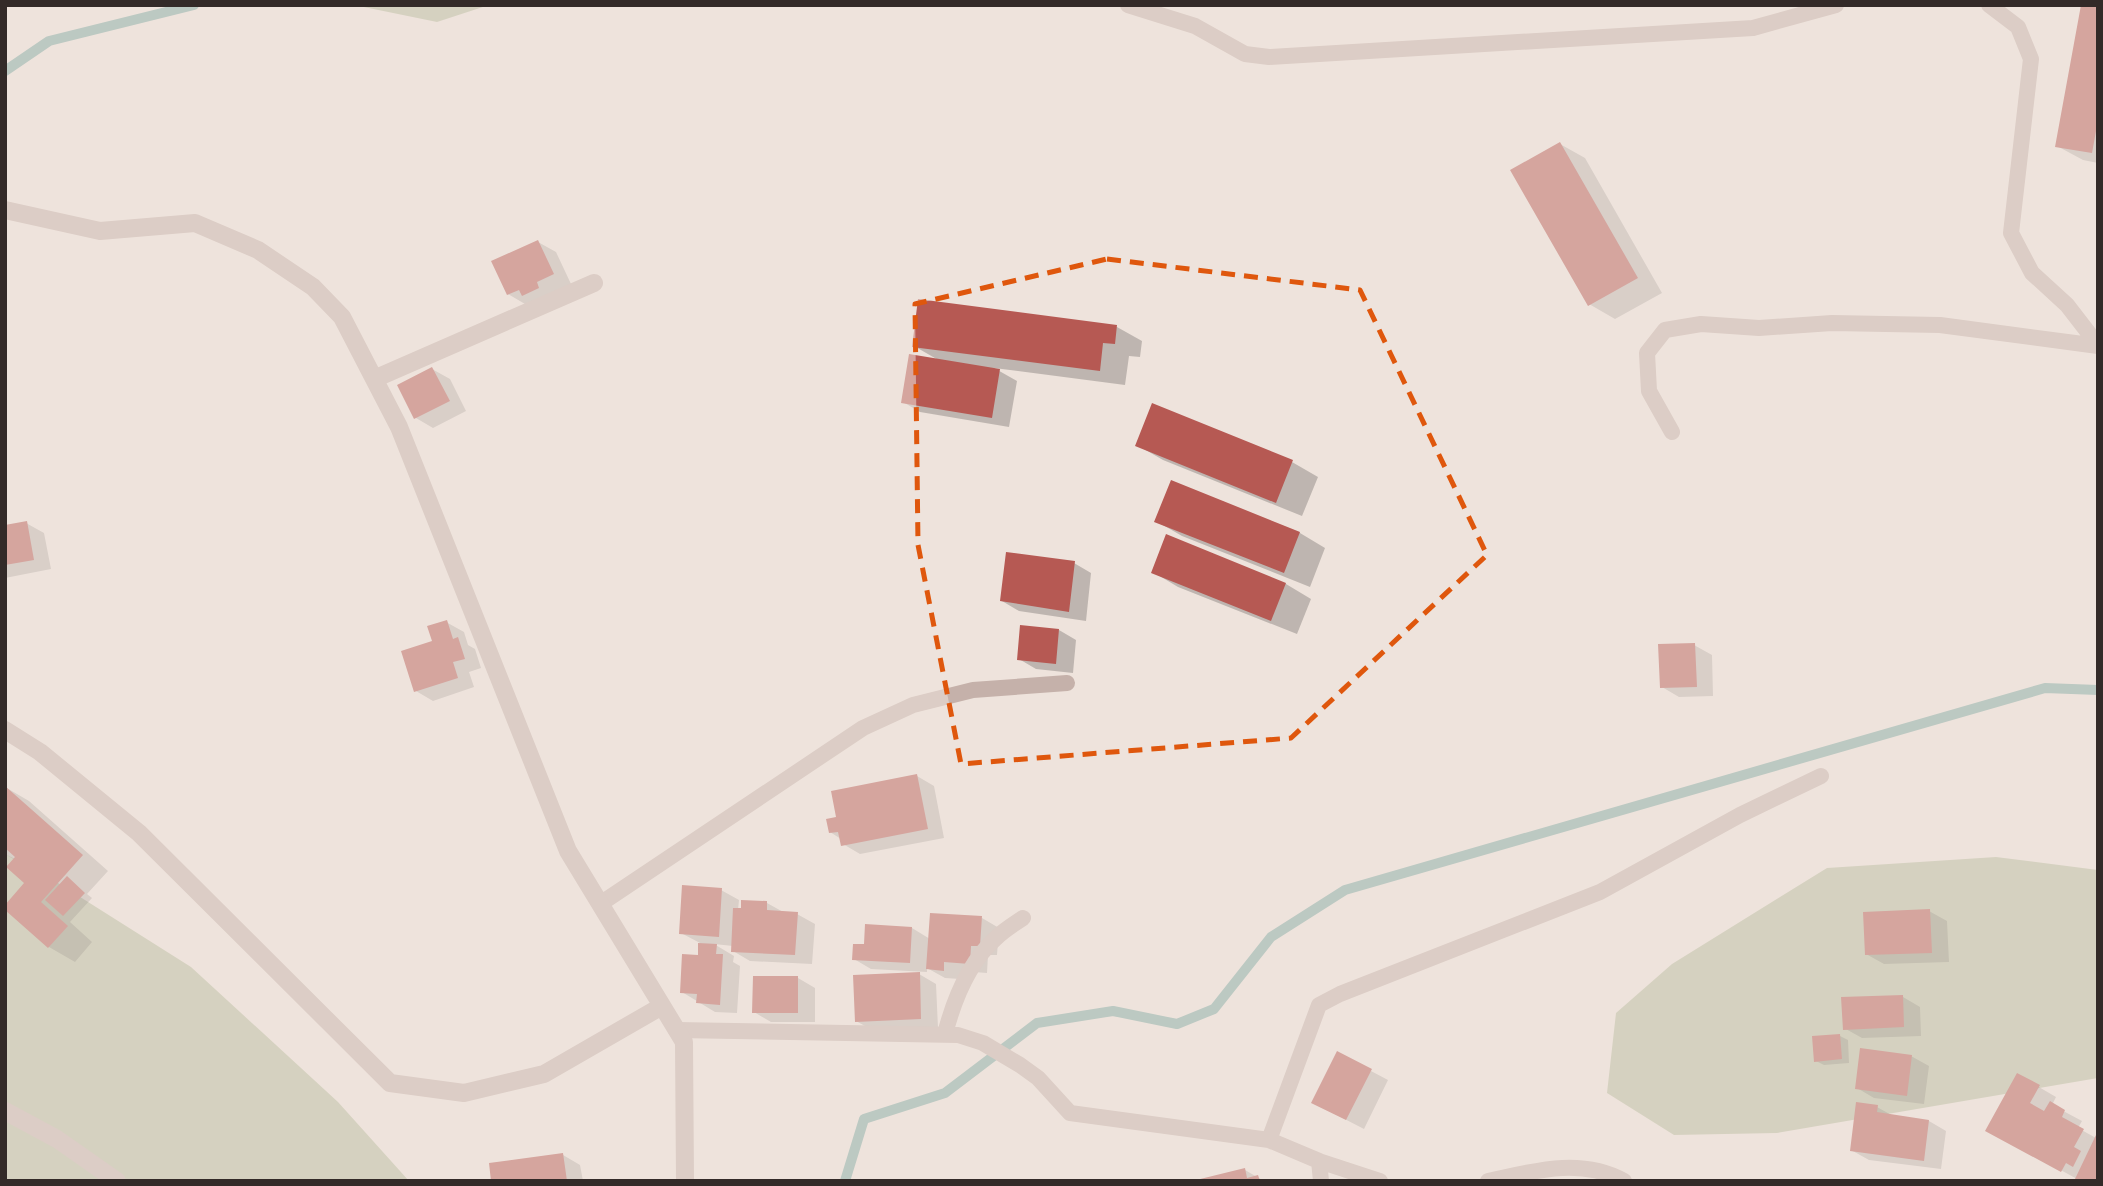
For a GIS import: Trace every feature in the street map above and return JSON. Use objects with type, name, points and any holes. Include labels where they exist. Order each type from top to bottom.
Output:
[{"type":"street","points":[[5,210],[100,231],[195,223],[258,250],[313,287],[342,317],[399,427],[568,851],[684,1042],[685,1181]]},
{"type":"street","points":[[374,379],[594,283]]},
{"type":"street","points":[[5,730],[40,752],[139,833],[390,1083],[464,1094],[544,1074],[662,1006]]},
{"type":"street","points":[[5,1111],[57,1139],[117,1181]]},
{"type":"lane","points":[[1128,5],[1195,26],[1245,54],[1269,57],[1753,28],[1836,5]]},
{"type":"lane","points":[[1989,5],[2018,27],[2031,59],[2011,233],[2032,273],[2067,305],[2098,345]]},
{"type":"lane","points":[[1672,432],[1649,391],[1648,378],[1647,354],[1665,331],[1701,324],[1759,328],[1832,323],[1940,325],[2098,345]]},
{"type":"lane","points":[[600,904],[863,728],[913,705],[973,690],[1067,683]]},
{"type":"lane","points":[[1269,1140],[1319,1005],[1340,994],[1600,892],[1740,815],[1821,776]]},
{"type":"lane","points":[[945,1034],[953,1006],[980,955],[996,937],[1023,918]]},
{"type":"lane","points":[[676,1030],[958,1035],[983,1043],[1020,1065],[1038,1078],[1070,1113],[1269,1140],[1380,1181]]},
{"type":"lane","points":[[1320,1161],[1321,1181]]},
{"type":"lane","points":[[1488,1181],[1568,1166],[1615,1176],[1624,1181]]},
{"type":"highlighted area","points":[[1107,259],[1360,290],[1487,555],[1291,738],[961,764],[918,545],[915,304]]},
{"type":"green space","points":[[354,5],[489,5],[437,22]]},
{"type":"green space","points":[[5,854],[39,871],[191,967],[338,1102],[409,1181],[5,1181]]},
{"type":"green space","points":[[1996,857],[2098,870],[2098,1078],[1777,1133],[1674,1135],[1607,1093],[1616,1013],[1672,964],[1827,868]]},
{"type":"building","points":[[2081,5],[2098,5],[2098,120],[2092,153],[2055,147]]},
{"type":"building","points":[[1560,142],[1638,278],[1588,306],[1510,170]]},
{"type":"building","points":[[538,240],[554,274],[537,282],[539,288],[522,296],[519,290],[507,295],[491,261]]},
{"type":"building","points":[[918,299],[1117,325],[1115,344],[1103,343],[1100,371],[912,347]]},
{"type":"building","points":[[909,354],[1000,369],[992,418],[901,403]]},
{"type":"building","points":[[432,367],[450,401],[414,419],[397,385]]},
{"type":"building","points":[[1152,403],[1293,460],[1276,503],[1135,446]]},
{"type":"building","points":[[1171,480],[1300,532],[1284,573],[1154,522]]},
{"type":"building","points":[[27,521],[34,560],[5,565],[5,525]]},
{"type":"building","points":[[1166,534],[1286,583],[1271,621],[1151,573]]},
{"type":"building","points":[[1006,552],[1075,561],[1069,612],[1000,601]]},
{"type":"building","points":[[447,620],[453,639],[458,637],[465,659],[453,662],[458,678],[414,692],[401,651],[432,641],[427,626]]},
{"type":"building","points":[[1020,625],[1059,629],[1056,664],[1017,660]]},
{"type":"building","points":[[1695,643],[1697,687],[1660,688],[1658,644]]},
{"type":"building","points":[[917,774],[928,829],[841,846],[838,832],[829,833],[826,819],[836,817],[831,791]]},
{"type":"building","points":[[5,786],[83,855],[41,902],[68,926],[48,948],[5,910],[5,905],[24,883],[6,867],[15,857],[5,848]]},
{"type":"building","points":[[67,876],[85,893],[63,916],[45,900]]},
{"type":"building","points":[[682,885],[722,888],[719,937],[679,934]]},
{"type":"building","points":[[741,900],[767,901],[767,910],[798,912],[795,955],[731,952],[733,908],[741,908]]},
{"type":"building","points":[[1930,909],[1932,953],[1865,955],[1863,912]]},
{"type":"building","points":[[930,913],[982,916],[980,946],[971,946],[970,964],[944,962],[944,971],[926,969]]},
{"type":"building","points":[[865,924],[912,927],[910,963],[852,960],[853,944],[864,944]]},
{"type":"building","points":[[698,943],[717,944],[716,954],[723,954],[720,1005],[696,1003],[697,994],[680,993],[682,954],[698,955]]},
{"type":"building","points":[[920,972],[921,1019],[855,1022],[853,975]]},
{"type":"building","points":[[753,976],[798,976],[798,1013],[752,1013]]},
{"type":"building","points":[[1903,995],[1904,1027],[1843,1030],[1841,997]]},
{"type":"building","points":[[1840,1034],[1842,1059],[1814,1062],[1812,1036]]},
{"type":"building","points":[[1860,1048],[1912,1055],[1907,1096],[1855,1089]]},
{"type":"building","points":[[1337,1051],[1372,1069],[1346,1120],[1311,1103]]},
{"type":"building","points":[[2017,1073],[2040,1085],[2030,1103],[2044,1111],[2050,1101],[2065,1110],[2062,1117],[2084,1129],[2074,1147],[2081,1151],[2073,1167],[2066,1163],[2061,1172],[1985,1131]]},
{"type":"building","points":[[1856,1102],[1878,1105],[1877,1112],[1929,1120],[1924,1161],[1850,1151]]},
{"type":"building","points":[[2096,1135],[2098,1181],[2078,1181],[2075,1179]]},
{"type":"building","points":[[563,1153],[567,1181],[491,1181],[489,1163]]},
{"type":"building","points":[[1245,1168],[1247,1178],[1258,1175],[1260,1181],[1192,1181]]},
{"type":"waterway","points":[[5,71],[49,41],[194,5]]},
{"type":"waterway","points":[[845,1181],[864,1119],[945,1093],[1037,1023],[1113,1011],[1177,1024],[1214,1009],[1271,937],[1345,890],[2045,688],[2098,690]]}]
